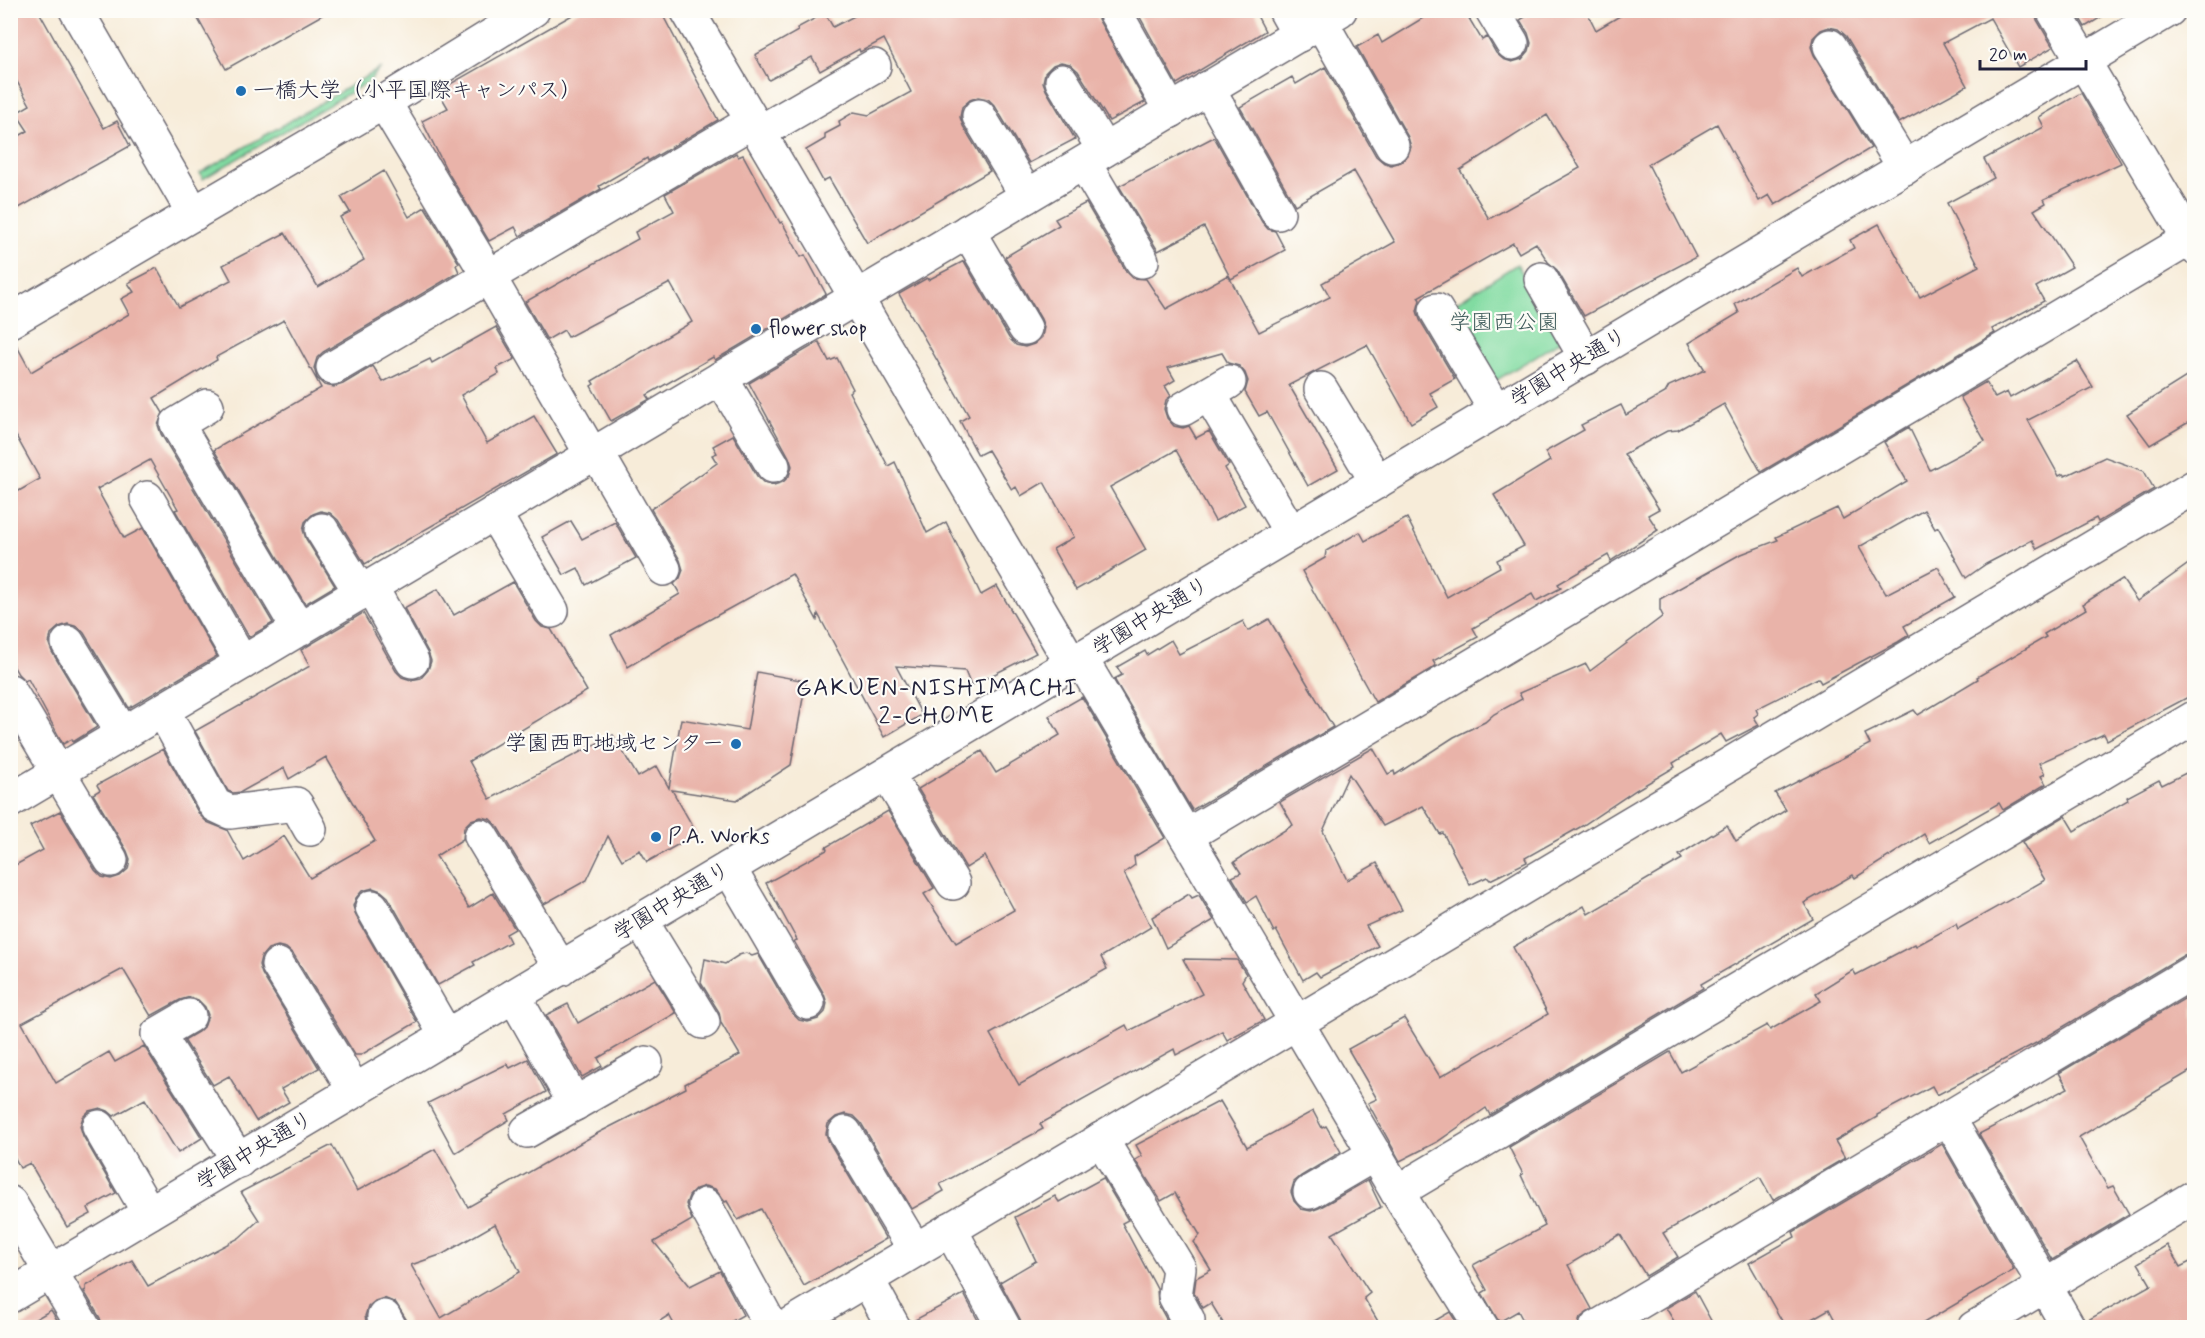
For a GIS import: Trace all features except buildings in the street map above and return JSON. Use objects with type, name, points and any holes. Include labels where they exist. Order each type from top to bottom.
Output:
[{"type":"street","points":[[76,10],[194,214]]},
{"type":"street","points":[[10,321],[384,102],[533,10]]},
{"type":"street","points":[[687,10],[857,298],[1186,836],[1397,1192],[1482,1328]]},
{"type":"street","points":[[1114,10],[1172,111]]},
{"type":"street","points":[[1492,10],[1512,43]]},
{"type":"street","points":[[1186,836],[2193,241],[2053,10]]},
{"type":"street","name":"学園中央通り","points":[[10,1296],[2169,10]]},
{"type":"street","points":[[10,801],[1172,111],[1311,19],[1392,146]]},
{"type":"street","points":[[1830,46],[1905,168]]},
{"type":"street","points":[[333,368],[757,126],[874,66]]},
{"type":"street","points":[[1062,81],[1142,261]]},
{"type":"street","points":[[1208,88],[1278,213]]},
{"type":"street","points":[[384,102],[664,569]]},
{"type":"street","points":[[979,116],[1027,196]]},
{"type":"street","points":[[968,231],[1025,328]]},
{"type":"street","points":[[1541,279],[1586,358]]},
{"type":"street","points":[[1436,310],[1496,411]]},
{"type":"street","points":[[722,378],[773,466]]},
{"type":"street","points":[[1321,389],[1377,482]]},
{"type":"street","points":[[1207,395],[1291,533]]},
{"type":"street","points":[[207,406],[177,424],[299,630]]},
{"type":"street","points":[[785,1328],[2194,487]]},
{"type":"street","points":[[147,498],[242,663]]},
{"type":"street","points":[[494,513],[552,611]]},
{"type":"street","points":[[322,530],[366,590],[412,661]]},
{"type":"street","points":[[69,643],[123,734]]},
{"type":"street","points":[[10,691],[111,860]]},
{"type":"street","points":[[163,711],[215,805],[230,812],[296,804],[310,828]]},
{"type":"street","points":[[1397,1192],[2194,718]]},
{"type":"street","points":[[887,774],[953,883]]},
{"type":"street","points":[[481,836],[561,969]]},
{"type":"street","points":[[729,868],[808,1003]]},
{"type":"street","points":[[372,907],[447,1037]]},
{"type":"street","points":[[641,921],[703,1022]]},
{"type":"street","points":[[278,966],[355,1091]]},
{"type":"street","points":[[1596,1328],[2194,971]]},
{"type":"street","points":[[514,996],[575,1104]]},
{"type":"street","points":[[189,1016],[158,1034],[239,1161]]},
{"type":"street","points":[[527,1131],[646,1063]]},
{"type":"street","points":[[1948,1117],[2069,1328]]},
{"type":"street","points":[[99,1127],[149,1214]]},
{"type":"street","points":[[845,1133],[915,1250]]},
{"type":"street","points":[[1101,1139],[1179,1268],[1175,1296],[1188,1320]]},
{"type":"street","points":[[1310,1192],[1375,1154]]},
{"type":"street","points":[[1974,1328],[2194,1197]]},
{"type":"street","points":[[10,1203],[84,1328]]},
{"type":"street","points":[[705,1205],[772,1328]]},
{"type":"street","points":[[950,1229],[1005,1328]]},
{"type":"street","points":[[867,1279],[894,1328]]},
{"type":"green space","points":[[381,68],[368,82],[203,179],[200,173]]},
{"type":"green space","name":"学園西公園","points":[[1517,264],[1562,340],[1492,383],[1446,309]]},
{"type":"place","name":"一橋大学（小平国際キャンパス）","points":[[241,91]]},
{"type":"place","name":"flower shop","points":[[756,329]]},
{"type":"place","name":"学園西町地域センター","points":[[736,744]]},
{"type":"place","name":"P.A. Works","points":[[656,837]]},
{"type":"district","name":"GAKUEN-NISHIMACHI 2-CHOME","points":[[937,702]]}]
